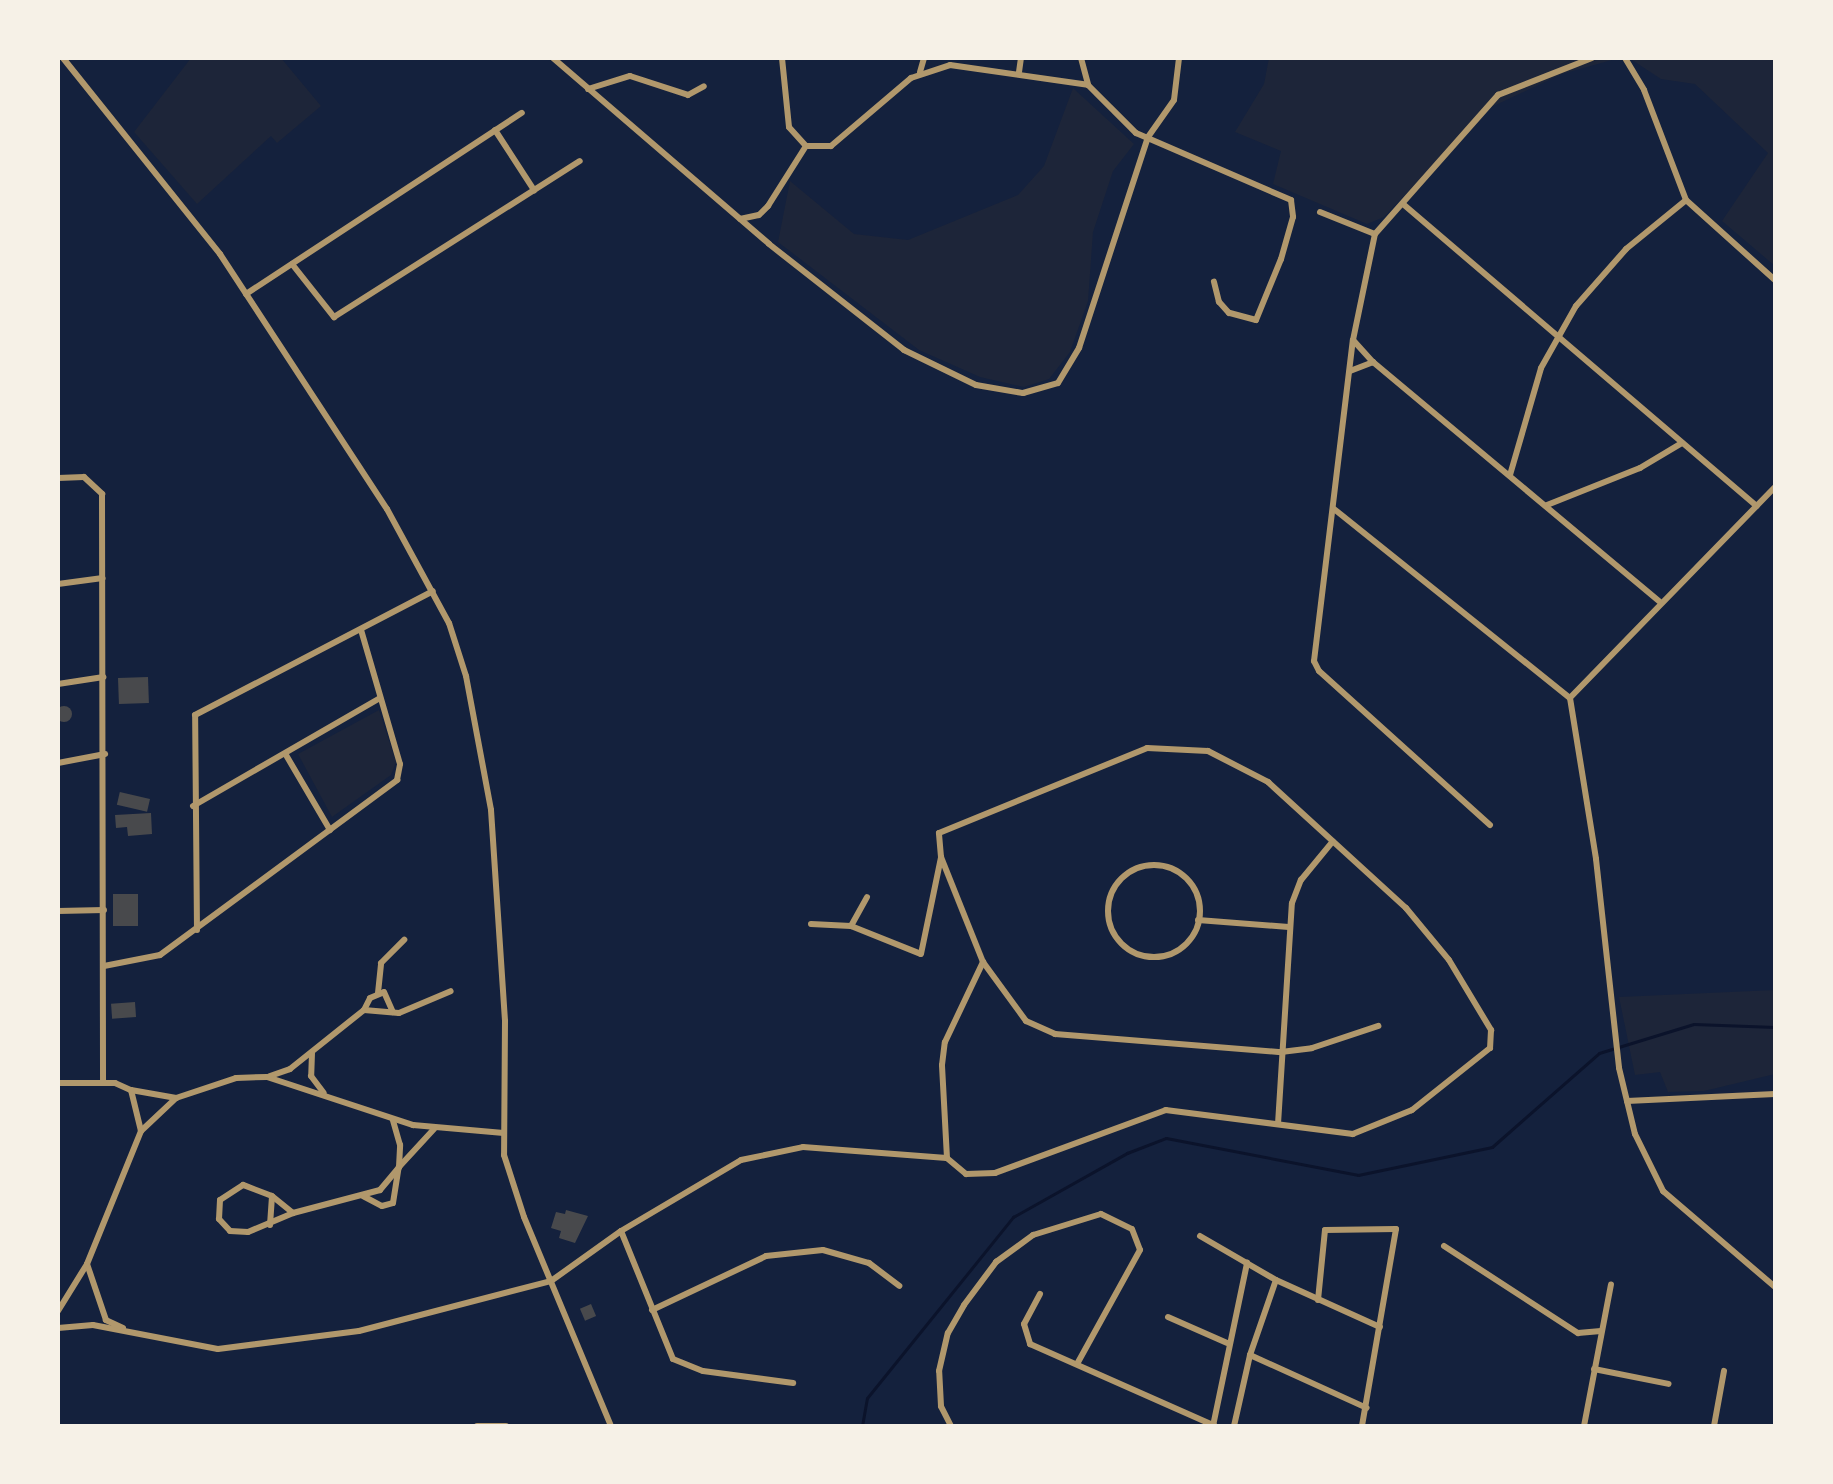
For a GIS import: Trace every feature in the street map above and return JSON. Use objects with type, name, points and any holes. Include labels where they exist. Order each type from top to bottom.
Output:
[{"type":"street","points":[[63,58],[117,121],[246,294],[379,497],[433,591],[466,676],[491,810],[504,1008],[504,1133],[510,1182],[611,1426]]},
{"type":"street","points":[[553,58],[740,219],[904,350],[944,373],[1011,392],[1041,391],[1058,383],[1079,348],[1148,137],[1171,108],[1179,58]]},
{"type":"street","points":[[782,58],[789,127],[806,146],[831,146],[920,72],[950,65],[1019,72],[1088,85]]},
{"type":"street","points":[[920,72],[924,58]]},
{"type":"street","points":[[944,58],[950,65]]},
{"type":"street","points":[[1019,72],[1021,58]]},
{"type":"street","points":[[1081,58],[1088,85],[1126,127],[1291,200],[1293,217],[1281,259],[1256,320],[1229,313],[1219,302],[1214,282]]},
{"type":"street","points":[[1490,825],[1319,671],[1314,661],[1353,340],[1375,234],[1498,95],[1592,58]]},
{"type":"street","points":[[1625,58],[1644,90],[1686,200],[1775,280]]},
{"type":"street","points":[[588,89],[630,76],[688,95],[704,86]]},
{"type":"street","points":[[246,294],[522,113]]},
{"type":"street","points":[[495,130],[534,190]]},
{"type":"street","points":[[740,219],[759,215],[768,206],[806,146]]},
{"type":"street","points":[[292,264],[331,317],[580,161]]},
{"type":"street","points":[[1510,475],[1541,368],[1557,336],[1602,273],[1686,200]]},
{"type":"street","points":[[1403,204],[1756,506]]},
{"type":"street","points":[[1320,212],[1375,234]]},
{"type":"street","points":[[1353,340],[1373,362],[1659,601]]},
{"type":"street","points":[[1350,372],[1373,362]]},
{"type":"street","points":[[1547,505],[1640,468],[1682,443]]},
{"type":"street","points":[[58,478],[84,477],[102,494],[105,754],[103,1083]]},
{"type":"street","points":[[1570,698],[1659,601],[1775,487]]},
{"type":"street","points":[[1334,509],[1570,698],[1596,859],[1619,1068],[1644,1156],[1663,1191],[1775,1287]]},
{"type":"street","points":[[58,584],[103,578]]},
{"type":"street","points":[[197,930],[192,806],[195,715],[433,591]]},
{"type":"street","points":[[104,966],[160,955],[330,830],[400,773],[361,630]]},
{"type":"street","points":[[58,684],[103,677]]},
{"type":"street","points":[[192,806],[286,755],[380,698]]},
{"type":"street","points":[[58,1328],[93,1325],[179,1346],[249,1346],[359,1331],[551,1281],[621,1231],[710,1176],[771,1151],[803,1147],[947,1158],[966,1174],[995,1173],[1166,1110],[1278,1124],[1336,1135],[1386,1122],[1412,1110],[1485,1053],[1492,1042],[1491,1030],[1449,960],[1406,908],[1333,841],[1240,763],[1180,748],[1147,748],[939,833],[941,857],[921,954],[851,926],[811,924]]},
{"type":"street","points":[[58,763],[105,754]]},
{"type":"street","points":[[286,755],[330,830]]},
{"type":"street","points":[[1278,1124],[1289,927],[1301,880],[1333,841]]},
{"type":"street","points":[[941,857],[983,962],[1026,1021],[1055,1034],[1281,1052],[1312,1048],[1378,1026]]},
{"type":"street","points":[[1166,866],[1189,881],[1199,906],[1198,920],[1194,933],[1175,952],[1148,957],[1135,953],[1114,935],[1109,922],[1110,895],[1127,873],[1139,867],[1166,866]]},
{"type":"street","points":[[851,926],[867,897]]},
{"type":"street","points":[[58,911],[104,910]]},
{"type":"street","points":[[1198,920],[1289,927]]},
{"type":"street","points":[[58,1311],[87,1264],[141,1131],[176,1098],[236,1078],[267,1077],[290,1069],[364,1010],[378,993],[381,963],[404,940]]},
{"type":"street","points":[[947,1158],[945,1042],[983,962]]},
{"type":"street","points":[[364,1010],[393,1012],[451,991]]},
{"type":"street","points":[[378,993],[390,997],[393,1012]]},
{"type":"street","points":[[312,1053],[311,1076],[324,1093]]},
{"type":"street","points":[[267,1077],[324,1093],[393,1120],[434,1129],[504,1133]]},
{"type":"street","points":[[58,1083],[103,1083],[176,1098]]},
{"type":"street","points":[[131,1090],[141,1131]]},
{"type":"street","points":[[1627,1101],[1775,1094]]},
{"type":"street","points":[[363,1196],[382,1206],[393,1203],[400,1145],[393,1120]]},
{"type":"street","points":[[293,1213],[272,1196],[243,1185],[220,1200],[219,1219],[230,1231],[270,1225],[293,1213],[380,1190],[434,1129]]},
{"type":"street","points":[[270,1225],[272,1196]]},
{"type":"street","points":[[951,1426],[941,1406],[939,1371],[948,1333],[964,1305],[996,1262],[1033,1235],[1101,1214],[1132,1229],[1138,1239],[1135,1264],[1077,1364]]},
{"type":"street","points":[[1318,1300],[1325,1230],[1392,1228],[1399,1233],[1362,1426]]},
{"type":"street","points":[[621,1231],[667,1350],[681,1365],[793,1383]]},
{"type":"street","points":[[1200,1236],[1276,1280],[1380,1327]]},
{"type":"street","points":[[1444,1246],[1578,1333],[1601,1331]]},
{"type":"street","points":[[652,1310],[766,1256],[823,1250],[869,1263],[899,1286]]},
{"type":"street","points":[[1040,1294],[1024,1324],[1030,1344],[1214,1426],[1227,1343],[1247,1263]]},
{"type":"street","points":[[87,1264],[106,1320],[130,1332]]},
{"type":"street","points":[[1234,1426],[1250,1355],[1276,1280]]},
{"type":"street","points":[[1584,1426],[1611,1285]]},
{"type":"street","points":[[58,1294],[67,1299]]},
{"type":"street","points":[[1168,1317],[1227,1343]]},
{"type":"street","points":[[1250,1355],[1367,1408]]},
{"type":"street","points":[[1594,1369],[1669,1384]]},
{"type":"street","points":[[1714,1426],[1724,1371]]},
{"type":"street","points":[[477,1426],[506,1426]]},
{"type":"shaded area","points":[[191,58],[281,58],[321,106],[277,143],[271,136],[197,204],[134,132]]},
{"type":"shaded area","points":[[1269,58],[1619,58],[1562,74],[1485,110],[1384,217],[1367,224],[1273,184],[1281,151],[1235,132],[1264,84]]},
{"type":"shaded area","points":[[1629,58],[1775,58],[1775,266],[1722,221],[1768,153],[1695,84],[1661,79]]},
{"type":"shaded area","points":[[1073,88],[1134,144],[1113,171],[1093,232],[1088,301],[1070,352],[1049,379],[1024,387],[980,377],[919,350],[778,242],[790,181],[854,234],[908,240],[1018,195],[1044,166]]},
{"type":"shaded area","points":[[379,710],[396,762],[391,775],[332,817],[298,754]]},
{"type":"shaded area","points":[[1775,990],[1775,1074],[1704,1091],[1668,1092],[1660,1072],[1635,1075],[1619,997]]},
{"type":"building","points":[[148,677],[149,703],[119,704],[118,678]]},
{"type":"building","points":[[64,706],[70,708],[70,720],[64,722],[58,720],[56,714],[58,708]]},
{"type":"building","points":[[120,792],[150,799],[147,812],[117,805]]},
{"type":"building","points":[[151,813],[152,834],[128,836],[127,827],[116,828],[115,815]]},
{"type":"building","points":[[113,894],[138,894],[138,926],[113,926]]},
{"type":"building","points":[[135,1002],[136,1017],[112,1019],[111,1004]]},
{"type":"building","points":[[566,1210],[588,1216],[575,1243],[559,1238],[561,1231],[551,1228],[556,1212],[565,1214]]},
{"type":"building","points":[[591,1304],[596,1316],[585,1321],[580,1309]]},
{"type":"waterway","points":[[862,1426],[867,1398],[1013,1217],[1127,1153],[1166,1138],[1358,1175],[1492,1147],[1599,1053],[1694,1024],[1775,1027]]}]
